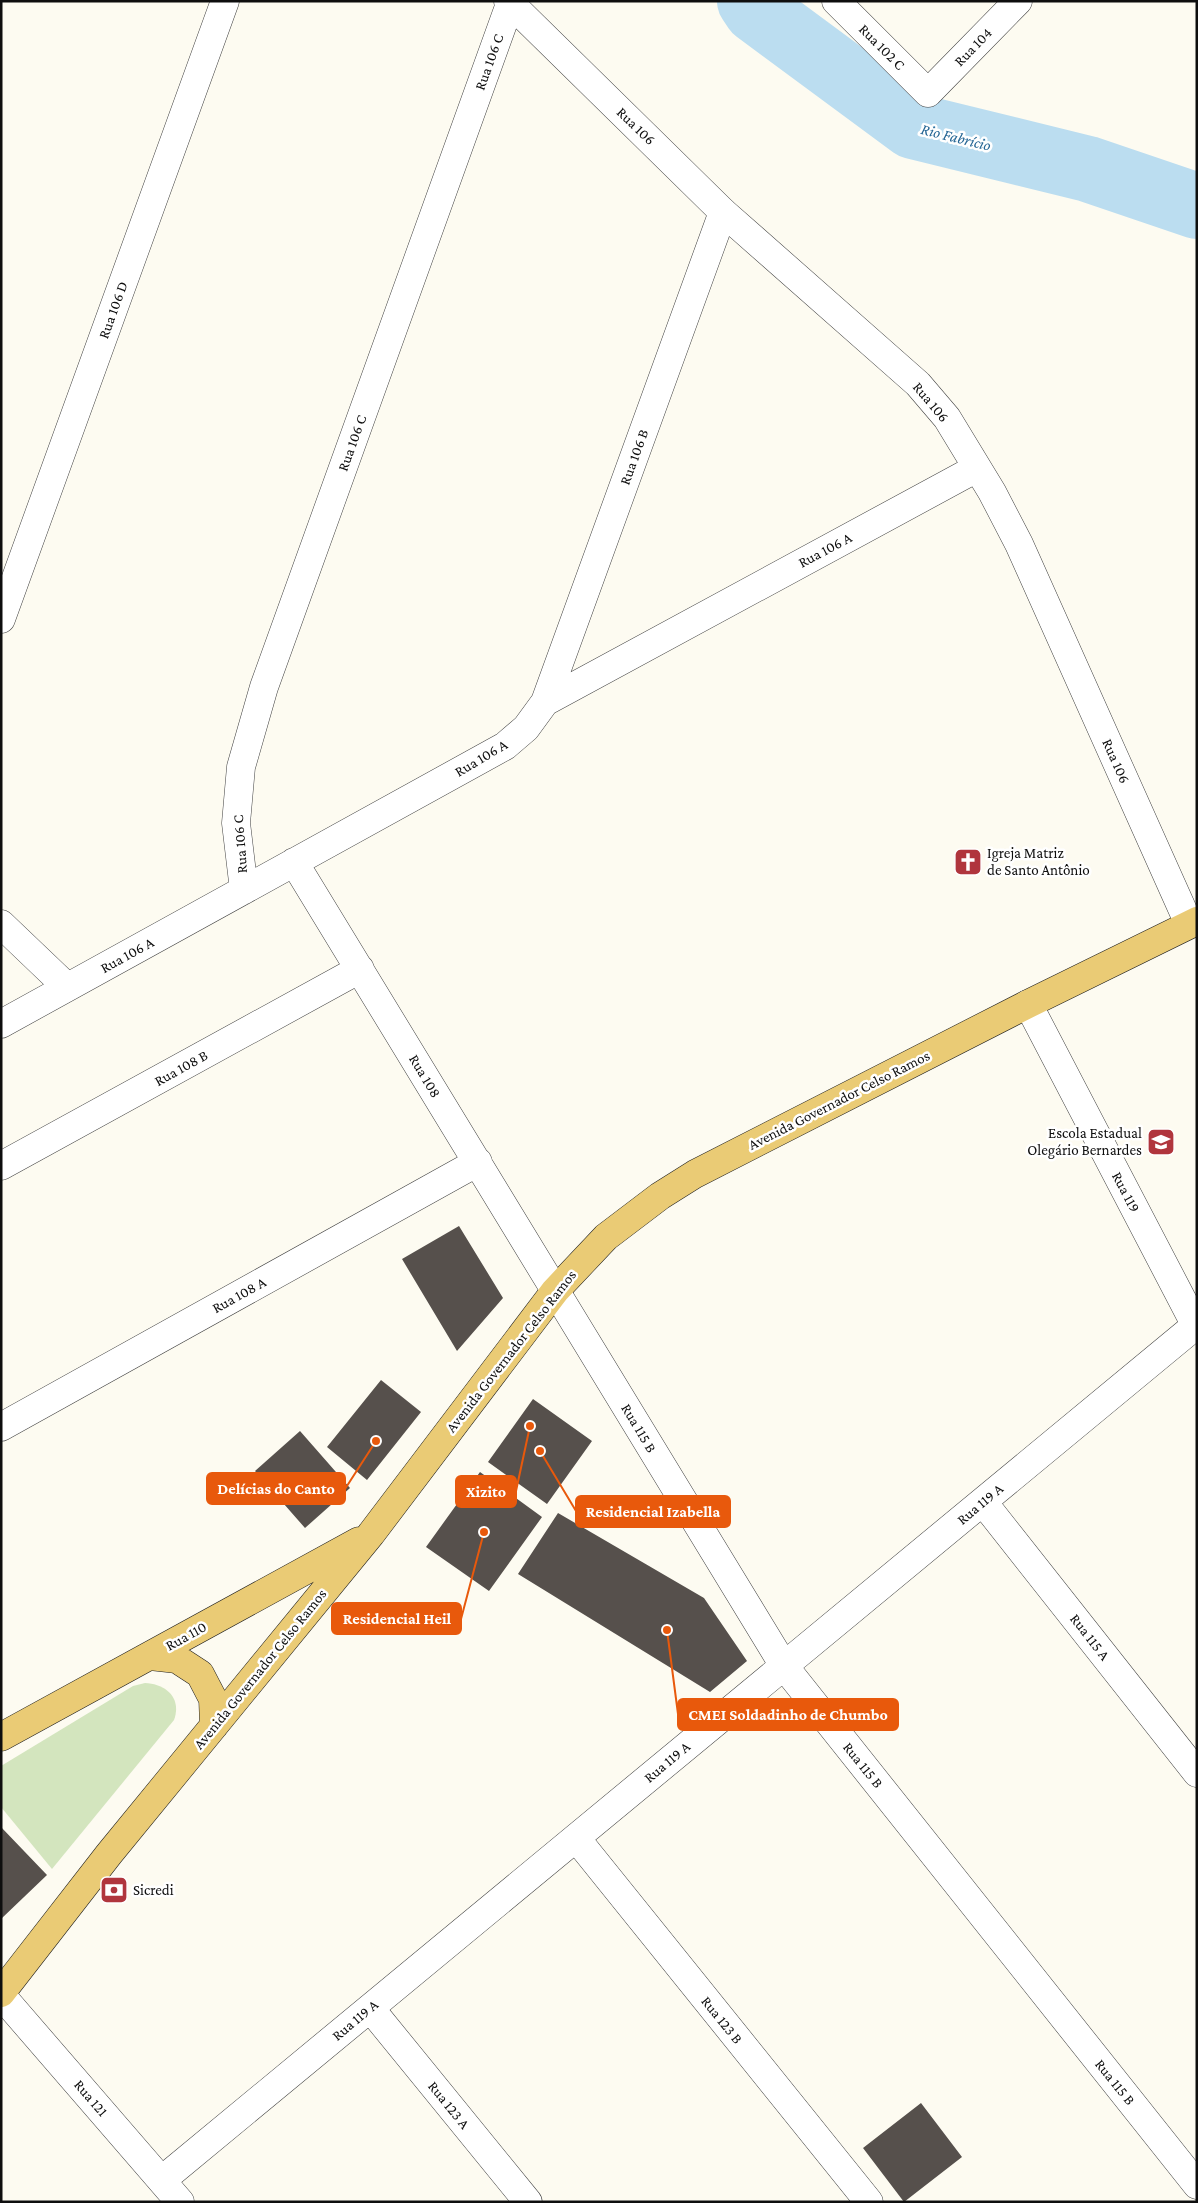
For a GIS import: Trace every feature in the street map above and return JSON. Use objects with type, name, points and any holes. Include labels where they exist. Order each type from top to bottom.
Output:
[{"type":"main road","name":"Avenida Governador Celso Ramos","points":[[1,1994],[109,1854],[371,1534],[555,1291],[606,1237],[660,1196],[695,1174],[1028,1004],[1193,923]]},
{"type":"main road","name":"Rua 110","points":[[1,1737],[371,1534]]},
{"type":"main road","points":[[150,1656],[177,1660],[200,1674],[213,1699],[214,1726]]},
{"type":"street","name":"Rua 106 D","points":[[1,619],[225,1]]},
{"type":"street","name":"Rua 102 C","points":[[836,1],[928,93]]},
{"type":"street","name":"Rua 104","points":[[928,93],[1018,1]]},
{"type":"street","name":"Rua 106","points":[[509,2],[723,212],[918,384],[947,418],[1019,544],[1193,923]]},
{"type":"street","name":"Rua 106 C","points":[[244,890],[236,823],[241,766],[264,687],[509,2]]},
{"type":"street","name":"Rua 106 B","points":[[545,702],[723,212]]},
{"type":"street","name":"Rua 106 A","points":[[1,1024],[505,746],[526,728],[545,702],[977,468]]},
{"type":"street","name":"Rua 108","points":[[294,862],[555,1291]]},
{"type":"street","points":[[1,924],[67,988]]},
{"type":"street","name":"Rua 108 B","points":[[1,1166],[360,969]]},
{"type":"street","name":"Rua 119","points":[[1028,1004],[1196,1327]]},
{"type":"street","name":"Rua 108 A","points":[[1,1427],[478,1162]]},
{"type":"street","name":"Rua 115 B","points":[[555,1291],[784,1666],[1197,2184]]},
{"type":"street","name":"Rua 119 A","points":[[162,2180],[1196,1327]]},
{"type":"street","name":"Rua 115 A","points":[[983,1502],[1197,1773]]},
{"type":"street","name":"Rua 123 B","points":[[576,1838],[869,2202]]},
{"type":"street","name":"Rua 121","points":[[1,1994],[180,2202]]},
{"type":"street","name":"Rua 123 A","points":[[370,2008],[528,2202]]},
{"type":"green space","points":[[145,1683],[166,1689],[174,1699],[176,1712],[174,1720],[52,1869],[1,1807],[1,1766],[133,1686]]},
{"type":"building","points":[[459,1226],[503,1298],[457,1351],[402,1259]]},
{"type":"building","points":[[381,1380],[421,1412],[367,1480],[327,1447]]},
{"type":"building","points":[[533,1399],[592,1441],[547,1504],[488,1462]]},
{"type":"building","points":[[300,1431],[350,1488],[305,1528],[255,1471]]},
{"type":"building","points":[[480,1472],[542,1517],[489,1591],[426,1547]]},
{"type":"building","points":[[558,1513],[704,1598],[747,1661],[710,1692],[518,1574]]},
{"type":"building","points":[[1,1827],[47,1875],[1,1919]]},
{"type":"building","points":[[921,2103],[962,2157],[904,2202],[863,2148]]},
{"type":"waterway","name":"Rio Fabrício","points":[[750,1],[756,10],[913,126],[1088,169],[1197,206]]},
{"type":"place","name":"Igreja Matriz de Santo Antônio","points":[[968,862]]},
{"type":"place","name":"Escola Estadual Olegário Bernardes","points":[[1161,1142]]},
{"type":"place","name":"Xizito","points":[[530,1426]]},
{"type":"place","name":"Delícias do Canto","points":[[376,1441]]},
{"type":"place","name":"Residencial Izabella","points":[[540,1451]]},
{"type":"place","name":"Residencial Heil","points":[[484,1532]]},
{"type":"place","name":"CMEI Soldadinho de Chumbo","points":[[667,1630]]},
{"type":"place","name":"Sicredi","points":[[114,1890]]}]
